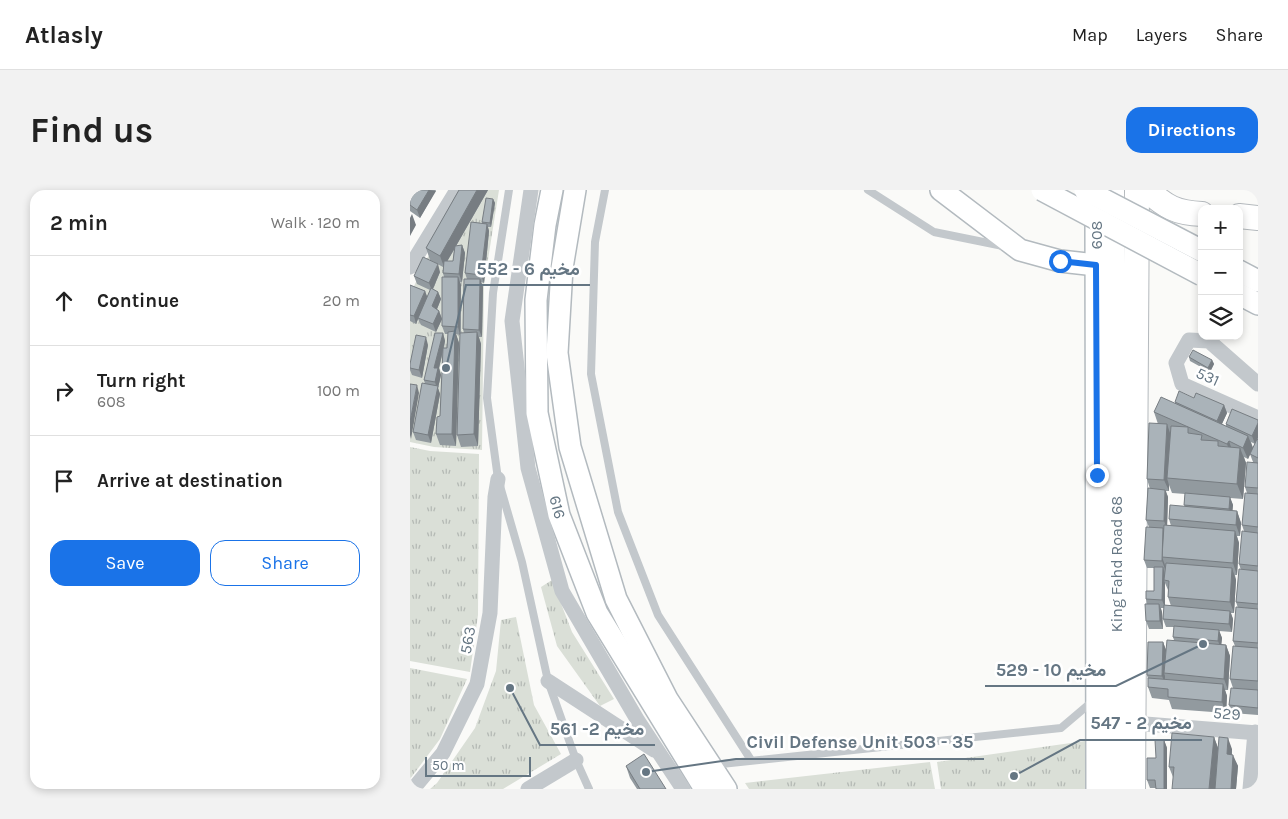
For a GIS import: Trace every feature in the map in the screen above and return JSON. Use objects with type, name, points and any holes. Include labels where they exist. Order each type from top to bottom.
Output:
[{"type":"main road","name":"616","points":[[552,190],[545,225],[536,300],[538,413],[559,515],[597,613],[705,789]]},
{"type":"main road","name":"616","points":[[575,190],[562,268],[557,353],[570,447],[616,599],[666,699],[726,789]]},
{"type":"main road","points":[[941,190],[1020,250],[1060,261],[1096,265]]},
{"type":"main road","points":[[1042,190],[1198,272]]},
{"type":"main road","points":[[1085,190],[1198,250]]},
{"type":"main road","name":"608","points":[[1096,190],[1097,789]]},
{"type":"main road","name":"King Fahd Road 68","points":[[1112,190],[1118,559],[1114,713],[1116,789]]},
{"type":"main road","name":"King Fahd Road 68","points":[[1133,789],[1137,190]]},
{"type":"main road","points":[[1147,190],[1163,204],[1185,214],[1198,214]]},
{"type":"main road","points":[[1243,216],[1258,218]]},
{"type":"street","points":[[410,267],[456,190]]},
{"type":"street","points":[[531,190],[512,321],[528,468],[562,591],[638,721],[683,789]]},
{"type":"street","name":"531","points":[[1258,384],[1209,341],[1190,340],[1176,362],[1182,384],[1258,418]]},
{"type":"street","name":"563","points":[[414,789],[443,753],[477,684],[490,613],[495,498],[498,479]]},
{"type":"street","points":[[548,681],[660,754]]},
{"type":"street","name":"529","points":[[1133,723],[1256,732]]},
{"type":"street","points":[[1250,789],[1256,732]]},
{"type":"street","points":[[528,789],[576,760]]},
{"type":"lane","points":[[509,190],[493,293],[487,398],[498,479],[522,562],[548,681],[576,760],[589,789]]},
{"type":"lane","points":[[605,190],[595,242],[591,374],[618,512],[658,615],[751,760]]},
{"type":"lane","points":[[868,190],[934,232],[1020,250]]},
{"type":"lane","points":[[711,765],[1061,728],[1097,697]]},
{"type":"green space","points":[[468,190],[499,190],[484,285],[482,450],[434,447],[410,442],[410,295],[425,262]]},
{"type":"green space","points":[[410,447],[430,451],[479,454],[478,615],[470,672],[410,661]]},
{"type":"green space","points":[[552,580],[572,632],[614,699],[600,706],[557,646],[541,587]]},
{"type":"green space","points":[[516,617],[534,705],[561,754],[503,789],[430,789],[437,783],[475,728],[496,671],[501,620]]},
{"type":"green space","points":[[410,668],[467,679],[440,739],[410,779]]},
{"type":"green space","points":[[1085,741],[1090,789],[941,789],[937,762]]},
{"type":"green space","points":[[930,762],[935,789],[749,789],[745,783]]},
{"type":"building","points":[[411,190],[429,190],[417,210],[410,205]]},
{"type":"building","points":[[459,190],[477,190],[440,256],[426,248]]},
{"type":"building","points":[[486,198],[493,199],[490,223],[482,222]]},
{"type":"building","points":[[471,222],[487,224],[481,275],[465,273]]},
{"type":"building","points":[[462,245],[459,274],[443,273],[444,261],[453,261],[455,246]]},
{"type":"building","points":[[423,257],[438,264],[429,283],[414,276]]},
{"type":"building","points":[[442,277],[458,277],[458,327],[442,326]]},
{"type":"building","points":[[464,279],[480,279],[479,330],[463,329]]},
{"type":"building","points":[[410,285],[425,291],[414,316],[410,315]]},
{"type":"building","points":[[431,288],[438,292],[432,306],[439,311],[433,324],[418,318]]},
{"type":"building","points":[[455,331],[452,434],[436,434],[437,417],[440,416],[443,348],[447,348],[448,332]]},
{"type":"building","points":[[477,332],[474,434],[457,435],[460,333]]},
{"type":"building","points":[[435,333],[443,333],[434,368],[438,368],[435,382],[424,380]]},
{"type":"building","points":[[416,335],[426,337],[419,370],[410,368]]},
{"type":"building","points":[[1193,350],[1212,360],[1208,368],[1189,357]]},
{"type":"building","points":[[422,383],[438,386],[428,435],[413,432]]},
{"type":"building","points":[[410,384],[417,385],[410,422]]},
{"type":"building","points":[[1179,391],[1194,398],[1196,393],[1224,405],[1217,421],[1175,402]]},
{"type":"building","points":[[1161,397],[1248,436],[1243,448],[1229,441],[1227,444],[1154,412]]},
{"type":"building","points":[[1232,409],[1258,420],[1252,436],[1226,424]]},
{"type":"building","points":[[1149,423],[1167,424],[1164,480],[1147,479]]},
{"type":"building","points":[[1171,426],[1188,427],[1188,433],[1202,435],[1201,440],[1218,441],[1218,446],[1240,448],[1237,484],[1167,478]]},
{"type":"building","points":[[1258,440],[1258,458],[1250,454]]},
{"type":"building","points":[[1247,462],[1258,463],[1258,488],[1245,487]]},
{"type":"building","points":[[1148,488],[1165,490],[1164,521],[1146,520]]},
{"type":"building","points":[[1185,493],[1230,497],[1229,509],[1184,505]]},
{"type":"building","points":[[1245,493],[1258,494],[1258,527],[1242,525]]},
{"type":"building","points":[[1170,505],[1237,511],[1236,525],[1169,519]]},
{"type":"building","points":[[1164,525],[1235,531],[1233,563],[1162,557]]},
{"type":"building","points":[[1146,527],[1163,528],[1162,561],[1144,560]]},
{"type":"building","points":[[1242,531],[1258,533],[1258,566],[1239,564]]},
{"type":"building","points":[[1166,563],[1232,568],[1230,602],[1168,597],[1169,581],[1164,580]]},
{"type":"building","points":[[1154,567],[1163,567],[1162,600],[1146,599],[1146,591],[1154,591]]},
{"type":"building","points":[[1239,569],[1258,571],[1258,604],[1236,602]]},
{"type":"building","points":[[1145,604],[1159,604],[1160,621],[1146,621]]},
{"type":"building","points":[[1164,605],[1230,611],[1229,624],[1163,619]]},
{"type":"building","points":[[1236,607],[1258,609],[1258,643],[1233,641]]},
{"type":"building","points":[[1174,626],[1219,630],[1218,641],[1173,637]]},
{"type":"building","points":[[1167,640],[1226,645],[1224,679],[1164,673]]},
{"type":"building","points":[[1148,642],[1163,642],[1162,676],[1147,675]]},
{"type":"building","points":[[1233,646],[1258,648],[1258,681],[1230,679]]},
{"type":"building","points":[[1148,678],[1223,684],[1222,702],[1168,697],[1168,689],[1148,687]]},
{"type":"building","points":[[1231,688],[1258,690],[1258,708],[1229,705]]},
{"type":"building","points":[[1172,733],[1214,737],[1209,789],[1172,789],[1174,767],[1169,767]]},
{"type":"building","points":[[1219,737],[1228,738],[1227,754],[1233,755],[1231,789],[1215,789]]},
{"type":"building","points":[[1155,740],[1164,740],[1164,789],[1156,789],[1155,780],[1147,780],[1147,758],[1156,758]]},
{"type":"building","points":[[644,754],[666,789],[640,789],[626,766]]},
{"type":"place","name":"مخيم 6 - 552","points":[[446,368]]},
{"type":"place","name":"مخيم 10 - 529","points":[[1203,644]]},
{"type":"place","name":"مخيم 2- 561","points":[[510,688]]},
{"type":"place","name":"Civil Defense Unit 503 - 35","points":[[646,772]]},
{"type":"place","name":"مخيم 2 - 547","points":[[1014,776]]},
{"type":"route","points":[[1060,261],[1096,265],[1097,475]]}]
